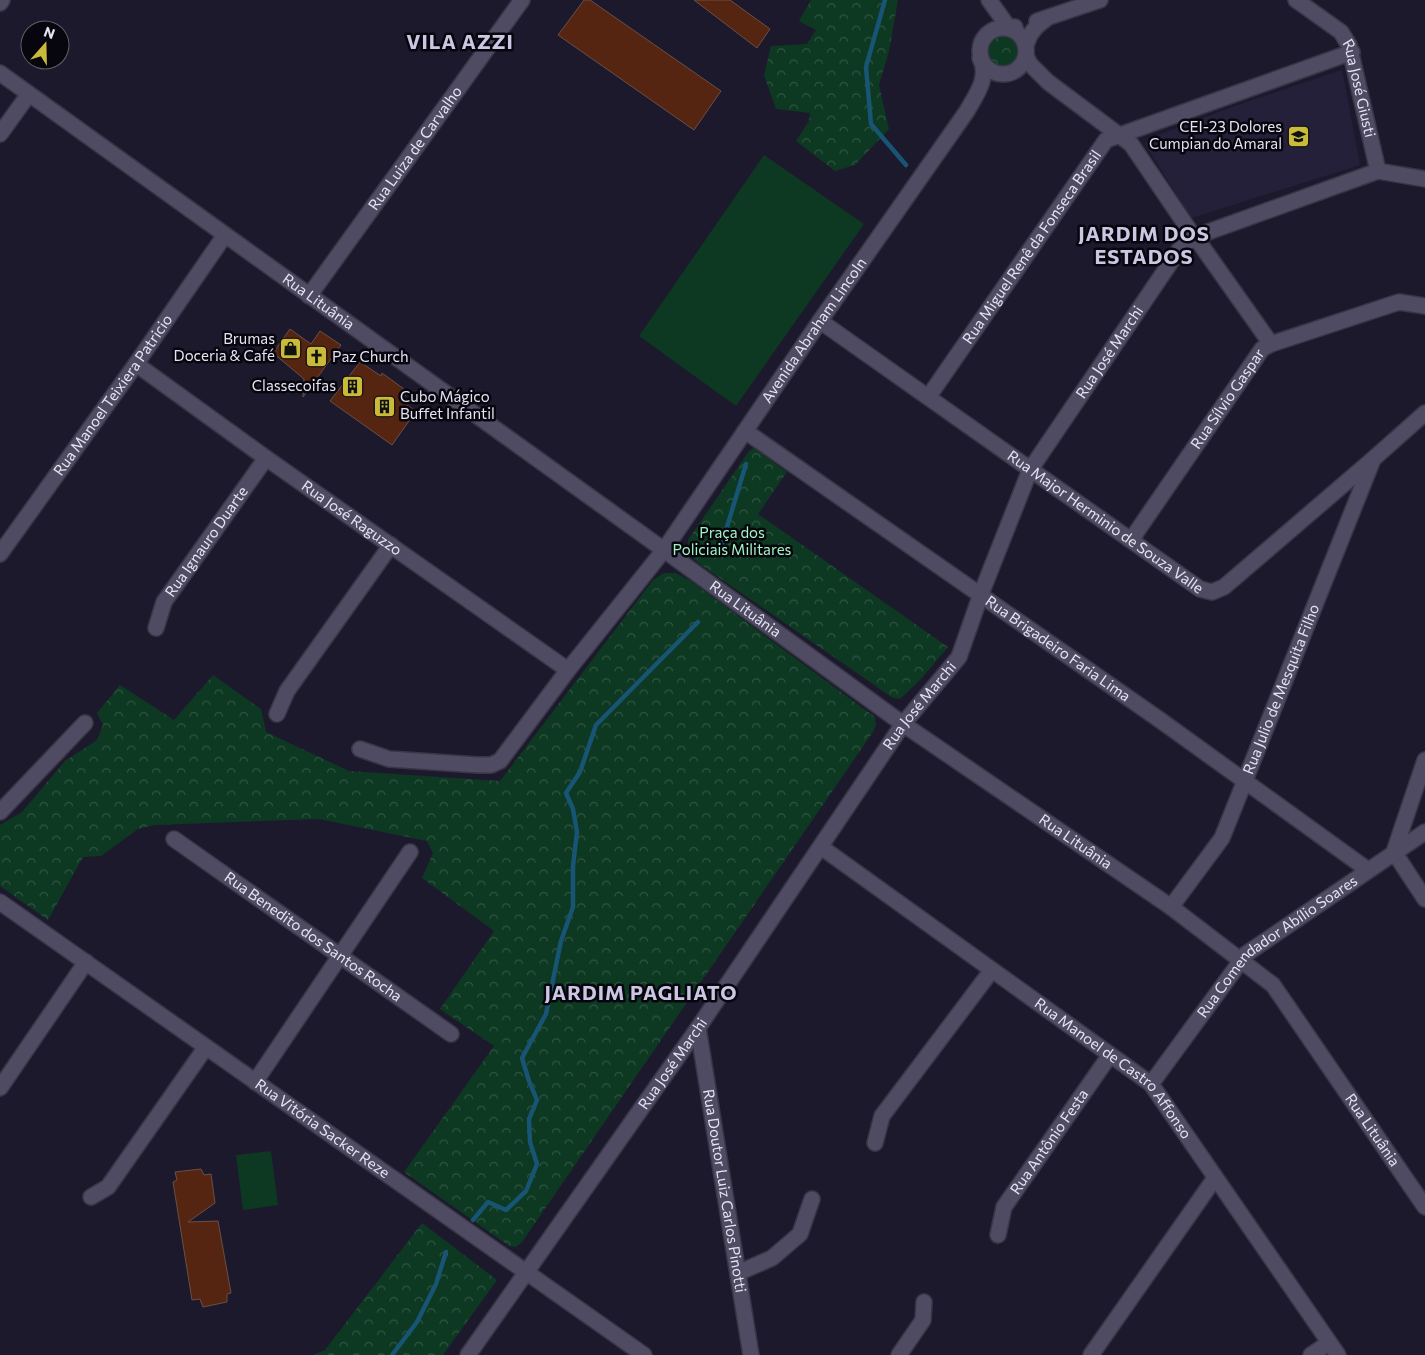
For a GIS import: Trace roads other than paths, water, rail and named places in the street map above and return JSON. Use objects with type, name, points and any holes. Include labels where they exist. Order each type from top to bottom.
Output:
[{"type":"street","name":"Rua Luiza de Carvalho","points":[[309,296],[522,0]]},
{"type":"street","points":[[986,35],[993,30],[1009,28],[1046,18],[1100,0]]},
{"type":"street","name":"Rua José Giusti","points":[[1296,0],[1341,32],[1350,45],[1378,171]]},
{"type":"street","points":[[990,1],[1009,28],[1022,36],[1032,67],[1048,82],[1131,144],[1194,237],[1271,344]]},
{"type":"street","points":[[990,1],[990,14],[986,35],[980,50],[982,61],[996,74],[1029,74],[1048,82]]},
{"type":"street","points":[[1008,74],[1023,66],[1030,35],[1046,18]]},
{"type":"street","name":"Rua Miguel Renê da Fonseca Brasil","points":[[929,396],[1106,140],[1352,52]]},
{"type":"street","name":"Avenida Abraham Lincoln","points":[[360,749],[388,759],[491,765],[500,761],[568,670],[664,550],[966,111],[981,86],[982,61]]},
{"type":"street","name":"Rua Lituânia","points":[[0,73],[903,724],[1171,907],[1272,985],[1425,1207]]},
{"type":"street","name":"Avenida Abraham Lincoln","points":[[966,111],[994,81],[1008,74]]},
{"type":"street","points":[[0,134],[29,94]]},
{"type":"street","name":"Rua José Marchi","points":[[468,1355],[698,1028],[903,724],[959,656],[981,594],[1030,470],[1179,250],[1194,237],[1378,171],[1425,179]]},
{"type":"street","name":"Rua Manoel Teixiera Patricio","points":[[0,554],[136,364],[225,235]]},
{"type":"street","name":"Rua Sílvio Gaspar","points":[[1130,540],[1262,349],[1271,344],[1399,302],[1425,306]]},
{"type":"street","name":"Rua Major Herminio de Souza Valle","points":[[820,321],[929,396],[1030,470],[1200,589],[1212,592],[1224,587],[1425,413]]},
{"type":"street","name":"Rua José Raguzzo","points":[[136,364],[266,458],[568,670]]},
{"type":"street","name":"Rua Brigadeiro Faria Lima","points":[[745,431],[981,594],[1246,781],[1368,870]]},
{"type":"street","name":"Rua Ignauro Duarte","points":[[156,628],[164,602],[266,458]]},
{"type":"street","name":"Rua Julio de Mesquita Filho","points":[[1171,907],[1222,838],[1372,460]]},
{"type":"street","points":[[1328,498],[1342,499],[1350,505],[1352,512]]},
{"type":"street","points":[[277,714],[287,691],[391,545]]},
{"type":"street","points":[[0,812],[85,723]]},
{"type":"street","points":[[1422,767],[1421,791],[1425,796]]},
{"type":"street","points":[[1422,767],[1394,852],[1425,899]]},
{"type":"street","name":"Rua Comendador Abílio Soares","points":[[1151,1084],[1246,954],[1425,832]]},
{"type":"street","name":"Rua Benedito dos Santos Rocha","points":[[174,838],[451,1034]]},
{"type":"street","name":"Rua Manoel de Castro Affonso","points":[[821,847],[1151,1084],[1334,1349]]},
{"type":"street","points":[[255,1082],[410,852]]},
{"type":"street","name":"Rua Vitória Sacker Reze","points":[[0,902],[644,1355]]},
{"type":"street","points":[[0,1088],[86,962]]},
{"type":"street","points":[[875,1143],[882,1116],[992,970]]},
{"type":"street","name":"Rua Doutor Luiz Carlos Pinotti","points":[[698,1028],[752,1355]]},
{"type":"street","points":[[91,1197],[108,1187],[206,1047]]},
{"type":"street","name":"Rua Antônio Festa","points":[[998,1235],[1004,1207],[1110,1055]]},
{"type":"street","points":[[1091,1355],[1215,1178]]},
{"type":"street","points":[[738,1273],[772,1258],[800,1234],[812,1199]]},
{"type":"street","points":[[899,1355],[924,1320],[924,1302]]},
{"type":"street","points":[[1311,1355],[1334,1349]]},
{"type":"waterway","points":[[885,0],[866,67],[871,124],[906,165]]},
{"type":"waterway","points":[[720,550],[746,464]]},
{"type":"waterway","points":[[473,1220],[488,1202],[506,1210],[526,1191],[537,1164],[530,1142],[529,1119],[537,1100],[522,1058],[546,1014],[561,941],[573,907],[573,866],[577,832],[573,809],[566,793],[580,772],[596,725],[698,622]]},
{"type":"waterway","points":[[392,1355],[417,1322],[436,1284],[446,1252]]},
{"type":"place","name":"CEI-23 Dolores Cumpian do Amaral","points":[[1298,136]]},
{"type":"place","name":"Brumas Doceria & Café","points":[[291,348]]},
{"type":"place","name":"Paz Church","points":[[316,357]]},
{"type":"place","name":"Classecoifas","points":[[352,386]]},
{"type":"place","name":"Cubo Mágico Buffet Infantil","points":[[384,406]]},
{"type":"district","name":"VILA AZZI","points":[[460,42]]},
{"type":"district","name":"JARDIM DOS ESTADOS","points":[[1144,246]]},
{"type":"district","name":"JARDIM PAGLIATO","points":[[641,993]]},
{"type":"park label","name":"Praça dos Policiais Militares","points":[[732,542]]}]
